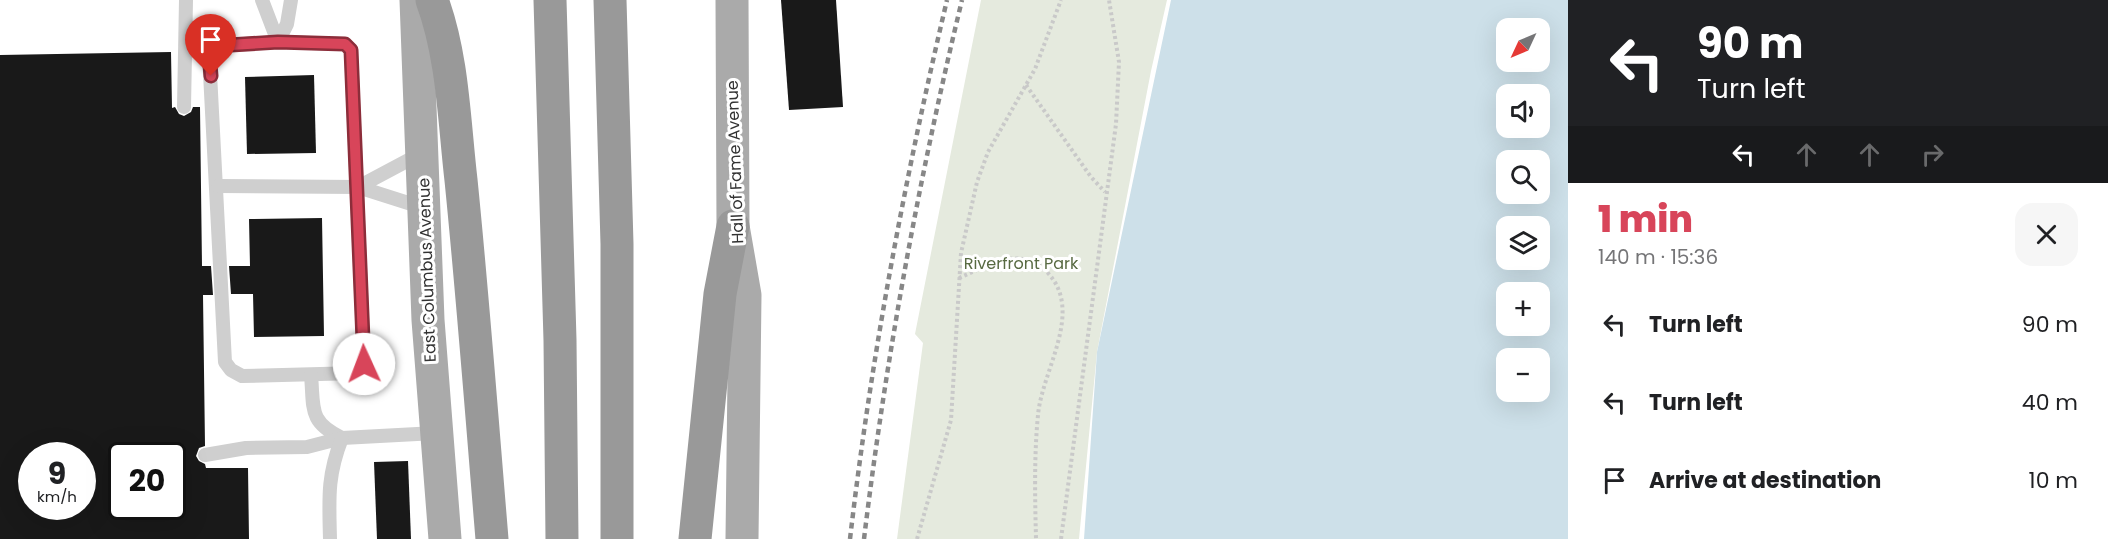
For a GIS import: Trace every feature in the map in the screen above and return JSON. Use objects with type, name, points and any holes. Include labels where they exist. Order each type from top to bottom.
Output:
[{"type":"highway","points":[[432,0],[446,48],[450,81],[473,303],[492,539]]},
{"type":"highway","points":[[550,0],[561,352],[562,539]]},
{"type":"highway","points":[[610,0],[618,315],[617,539]]},
{"type":"highway","points":[[695,539],[720,294],[733,226]]},
{"type":"main road","name":"East Columbus Avenue","points":[[416,0],[428,320],[445,539]]},
{"type":"main road","name":"Hall of Fame Avenue","points":[[732,0],[733,226],[745,295],[742,539]]},
{"type":"lane","points":[[184,107],[186,0]]},
{"type":"lane","points":[[262,0],[278,42]]},
{"type":"lane","points":[[278,42],[287,24],[291,0]]},
{"type":"lane","points":[[278,42],[345,44],[351,50],[364,364],[358,373],[242,376],[231,370],[225,362],[218,186],[209,54],[214,46],[278,42]]},
{"type":"lane","points":[[358,187],[422,153]]},
{"type":"lane","points":[[218,186],[358,187],[424,208]]},
{"type":"lane","points":[[311,375],[317,420],[325,429],[342,438]]},
{"type":"lane","points":[[205,454],[246,448],[307,447],[342,438],[436,433]]},
{"type":"lane","points":[[330,539],[329,480],[333,460],[342,438]]},
{"type":"path","points":[[917,539],[951,420],[959,278],[965,230],[988,152],[1035,69],[1061,0]]},
{"type":"path","points":[[1060,539],[1116,124],[1119,62],[1109,0]]},
{"type":"path","points":[[1026,85],[1091,177],[1106,192]]},
{"type":"path","points":[[959,278],[1008,257],[1025,260],[1044,269],[1057,282],[1063,298],[1062,321],[1038,413],[1036,539]]},
{"type":"green space","name":"Riverfront Park","points":[[981,0],[1167,0],[1151,71],[1097,352],[1079,539],[897,539],[923,343],[915,334]]},
{"type":"shaded area","points":[[1171,0],[1568,0],[1568,539],[1084,539],[1097,352]]},
{"type":"building","points":[[781,0],[836,0],[843,107],[789,110]]},
{"type":"building","points":[[171,52],[172,108],[175,107],[179,114],[184,116],[191,112],[193,107],[200,107],[202,266],[211,266],[213,295],[203,295],[205,446],[199,448],[196,456],[206,468],[248,468],[249,539],[0,539],[0,55]]},
{"type":"building","points":[[314,75],[316,153],[247,154],[245,77]]},
{"type":"building","points":[[322,218],[324,336],[254,337],[253,294],[231,294],[229,266],[250,266],[249,219]]},
{"type":"building","points":[[408,461],[411,539],[377,539],[374,462]]},
{"type":"railway","points":[[850,539],[868,403],[903,201],[947,0]]},
{"type":"railway","points":[[864,539],[905,268],[962,0]]},
{"type":"route","points":[[211,76],[209,54],[214,46],[278,42],[345,44],[351,50],[364,364]]}]
